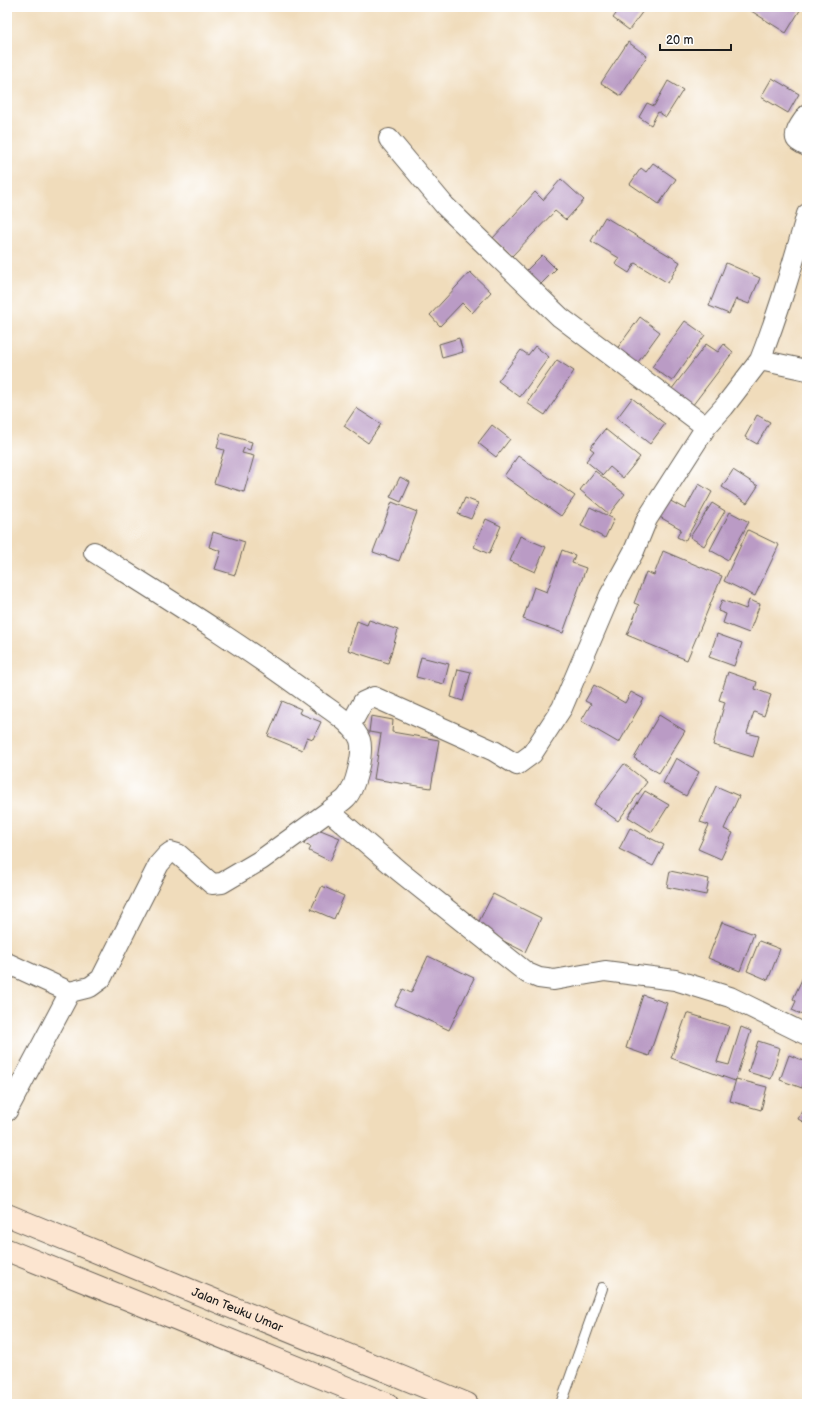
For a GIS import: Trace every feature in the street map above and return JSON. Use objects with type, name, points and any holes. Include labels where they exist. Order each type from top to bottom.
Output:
[{"type":"main road","name":"Jalan Teuku Umar","points":[[7,1215],[467,1404]]},
{"type":"main road","points":[[8,1254],[388,1404]]},
{"type":"street","points":[[807,115],[798,130],[796,137],[798,141],[807,146]]},
{"type":"street","points":[[389,139],[445,206],[560,317],[706,427]]},
{"type":"street","points":[[350,726],[364,702],[374,698],[494,751],[517,765],[532,754],[562,708],[610,596],[634,551],[647,519],[706,427],[724,407],[760,360],[784,295],[807,214]]},
{"type":"street","points":[[760,360],[807,370]]},
{"type":"street","points":[[7,962],[70,992],[90,987],[101,979],[159,864],[167,855],[171,852],[178,854],[212,884],[222,883],[262,860],[329,811],[347,797],[356,780],[360,760],[360,741],[350,726],[284,676],[232,640],[94,552]]},
{"type":"street","points":[[329,811],[400,871],[527,973],[539,978],[554,980],[605,971],[675,980],[730,997],[807,1035]]},
{"type":"street","points":[[7,1111],[70,992]]},
{"type":"lane","points":[[560,1404],[602,1288]]},
{"type":"building","points":[[621,7],[646,7],[629,30],[613,18]]},
{"type":"building","points":[[745,7],[802,7],[786,33]]},
{"type":"building","points":[[628,42],[647,56],[621,96],[601,83]]},
{"type":"building","points":[[772,78],[799,94],[788,113],[761,97]]},
{"type":"building","points":[[668,81],[683,90],[666,117],[658,112],[651,125],[639,117],[647,103],[654,106]]},
{"type":"building","points":[[653,163],[676,179],[659,204],[630,184],[641,168],[646,172]]},
{"type":"building","points":[[561,179],[584,200],[566,220],[555,211],[512,256],[493,238],[535,192],[543,200]]},
{"type":"building","points":[[605,217],[680,262],[668,283],[635,263],[629,273],[615,264],[619,258],[591,241]]},
{"type":"building","points":[[542,255],[556,269],[536,289],[522,275]]},
{"type":"building","points":[[726,263],[760,278],[749,304],[736,299],[729,314],[709,306]]},
{"type":"building","points":[[470,272],[491,292],[472,313],[462,303],[440,326],[430,315]]},
{"type":"building","points":[[640,317],[660,332],[636,365],[616,350]]},
{"type":"building","points":[[685,321],[705,335],[672,381],[652,367]]},
{"type":"building","points":[[459,338],[463,352],[442,358],[439,344]]},
{"type":"building","points":[[706,344],[718,352],[724,344],[733,352],[689,410],[668,394]]},
{"type":"building","points":[[535,346],[549,357],[520,397],[498,381],[521,350],[528,355]]},
{"type":"building","points":[[557,360],[574,371],[545,415],[527,403]]},
{"type":"building","points":[[632,398],[665,424],[650,444],[617,418]]},
{"type":"building","points":[[356,408],[381,424],[368,443],[344,426]]},
{"type":"building","points":[[757,415],[770,422],[757,444],[745,437]]},
{"type":"building","points":[[492,425],[510,439],[496,457],[478,443]]},
{"type":"building","points":[[605,429],[640,457],[623,478],[610,467],[603,475],[586,461],[594,451],[590,448]]},
{"type":"building","points":[[221,433],[252,442],[250,450],[244,448],[242,453],[254,456],[244,492],[214,483],[224,450],[217,448]]},
{"type":"building","points":[[518,456],[575,496],[561,516],[504,476]]},
{"type":"building","points":[[733,470],[758,486],[747,503],[722,487]]},
{"type":"building","points":[[595,471],[625,494],[609,514],[580,490]]},
{"type":"building","points":[[400,477],[410,482],[401,502],[390,497]]},
{"type":"building","points":[[699,484],[712,492],[685,541],[677,537],[681,529],[658,516],[667,499],[685,509]]},
{"type":"building","points":[[465,498],[478,503],[471,519],[458,514]]},
{"type":"building","points":[[392,502],[417,512],[399,561],[373,552]]},
{"type":"building","points":[[712,503],[725,511],[704,546],[690,537]]},
{"type":"building","points":[[590,507],[614,519],[605,538],[581,526]]},
{"type":"building","points":[[730,512],[749,522],[728,560],[710,550]]},
{"type":"building","points":[[486,519],[501,526],[489,554],[474,547]]},
{"type":"building","points":[[748,530],[779,545],[755,596],[724,581]]},
{"type":"building","points":[[213,532],[245,542],[235,575],[215,569],[221,551],[209,547]]},
{"type":"building","points":[[520,536],[546,547],[535,572],[510,561]]},
{"type":"building","points":[[562,550],[575,555],[572,563],[586,568],[563,633],[523,619],[534,587],[547,592]]},
{"type":"building","points":[[663,551],[722,576],[687,660],[627,635],[639,605],[634,603],[646,572],[654,575]]},
{"type":"building","points":[[722,600],[746,609],[749,600],[760,604],[749,633],[723,623],[726,614],[718,611]]},
{"type":"building","points":[[369,620],[398,630],[388,663],[348,650],[357,621],[367,625]]},
{"type":"building","points":[[717,634],[742,643],[734,666],[709,657]]},
{"type":"building","points":[[421,657],[449,664],[444,684],[416,677]]},
{"type":"building","points":[[458,669],[471,672],[463,701],[451,697]]},
{"type":"building","points":[[728,672],[757,682],[755,689],[771,695],[764,716],[754,712],[747,733],[759,736],[753,757],[713,745],[725,702],[719,700]]},
{"type":"building","points":[[594,685],[625,703],[631,692],[644,699],[619,743],[581,721],[591,704],[585,701]]},
{"type":"building","points":[[282,701],[301,709],[299,713],[321,722],[313,739],[307,737],[302,750],[268,736]]},
{"type":"building","points":[[659,715],[685,731],[659,773],[634,758]]},
{"type":"building","points":[[371,716],[393,720],[392,732],[439,740],[431,788],[374,779],[381,734],[369,732]]},
{"type":"building","points":[[676,758],[699,772],[686,796],[663,783]]},
{"type":"building","points":[[624,764],[647,782],[618,821],[594,804]]},
{"type":"building","points":[[716,786],[739,796],[724,829],[733,833],[721,859],[698,849],[709,825],[700,822]]},
{"type":"building","points":[[645,791],[669,805],[652,832],[628,817]]},
{"type":"building","points":[[311,826],[340,838],[330,861],[309,851],[311,847],[304,844]]},
{"type":"building","points":[[630,828],[664,845],[653,866],[619,849]]},
{"type":"building","points":[[670,871],[709,879],[706,895],[667,887]]},
{"type":"building","points":[[322,886],[344,896],[334,919],[311,909]]},
{"type":"building","points":[[493,894],[541,918],[525,952],[476,927]]},
{"type":"building","points":[[722,922],[754,934],[740,971],[708,958]]},
{"type":"building","points":[[759,941],[780,949],[768,980],[747,971]]},
{"type":"building","points":[[428,956],[474,978],[449,1030],[395,1005],[403,989],[411,993]]},
{"type":"building","points":[[807,968],[807,1011],[806,1010],[803,1015],[792,1010],[796,1001],[793,999]]},
{"type":"building","points":[[643,995],[667,1003],[649,1056],[626,1048]]},
{"type":"building","points":[[687,1013],[729,1026],[717,1062],[729,1065],[741,1027],[751,1031],[735,1081],[671,1058]]},
{"type":"building","points":[[758,1041],[780,1048],[771,1079],[748,1072]]},
{"type":"building","points":[[789,1055],[807,1062],[807,1073],[802,1088],[780,1080]]},
{"type":"building","points":[[736,1079],[767,1087],[761,1110],[730,1101]]},
{"type":"building","points":[[805,1105],[807,1106],[807,1124],[798,1119]]}]
